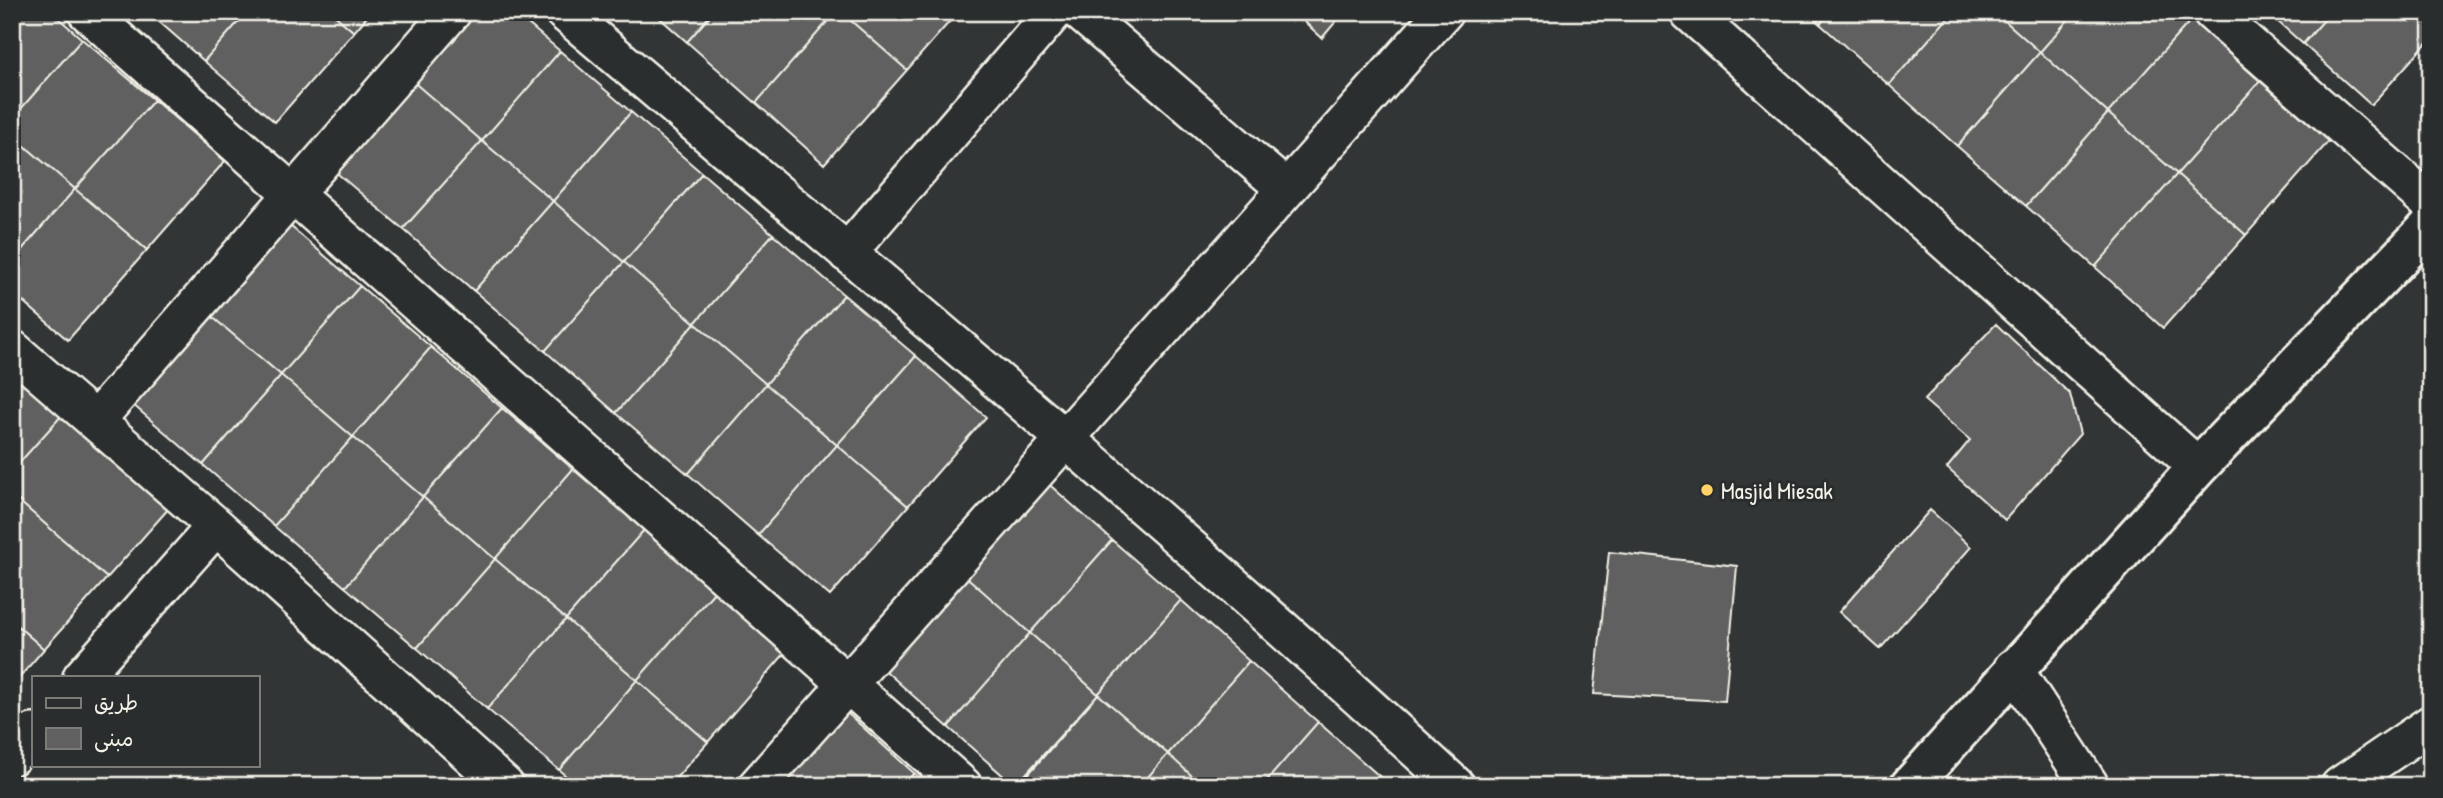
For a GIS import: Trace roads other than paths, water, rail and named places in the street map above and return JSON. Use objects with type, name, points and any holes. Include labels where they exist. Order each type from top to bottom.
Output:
[{"type":"street","points":[[87,12],[963,786]]},
{"type":"street","points":[[96,420],[452,12]]},
{"type":"street","points":[[564,12],[1066,436],[1290,633],[1456,786]]},
{"type":"street","points":[[847,253],[1054,12]]},
{"type":"street","points":[[1080,12],[1286,189]]},
{"type":"street","points":[[757,786],[1444,12]]},
{"type":"street","points":[[1689,12],[2198,467]]},
{"type":"street","points":[[2212,12],[2431,204]]},
{"type":"street","points":[[1910,786],[2013,668],[2198,467],[2431,225]]},
{"type":"street","points":[[12,349],[216,526],[505,786]]},
{"type":"street","points":[[83,676],[216,526]]},
{"type":"street","points":[[2013,668],[2090,786]]},
{"type":"street","points":[[2340,786],[2431,724]]},
{"type":"street","points":[[12,756],[32,734]]},
{"type":"place","name":"Masjid Miesak","points":[[1707,490]]}]
